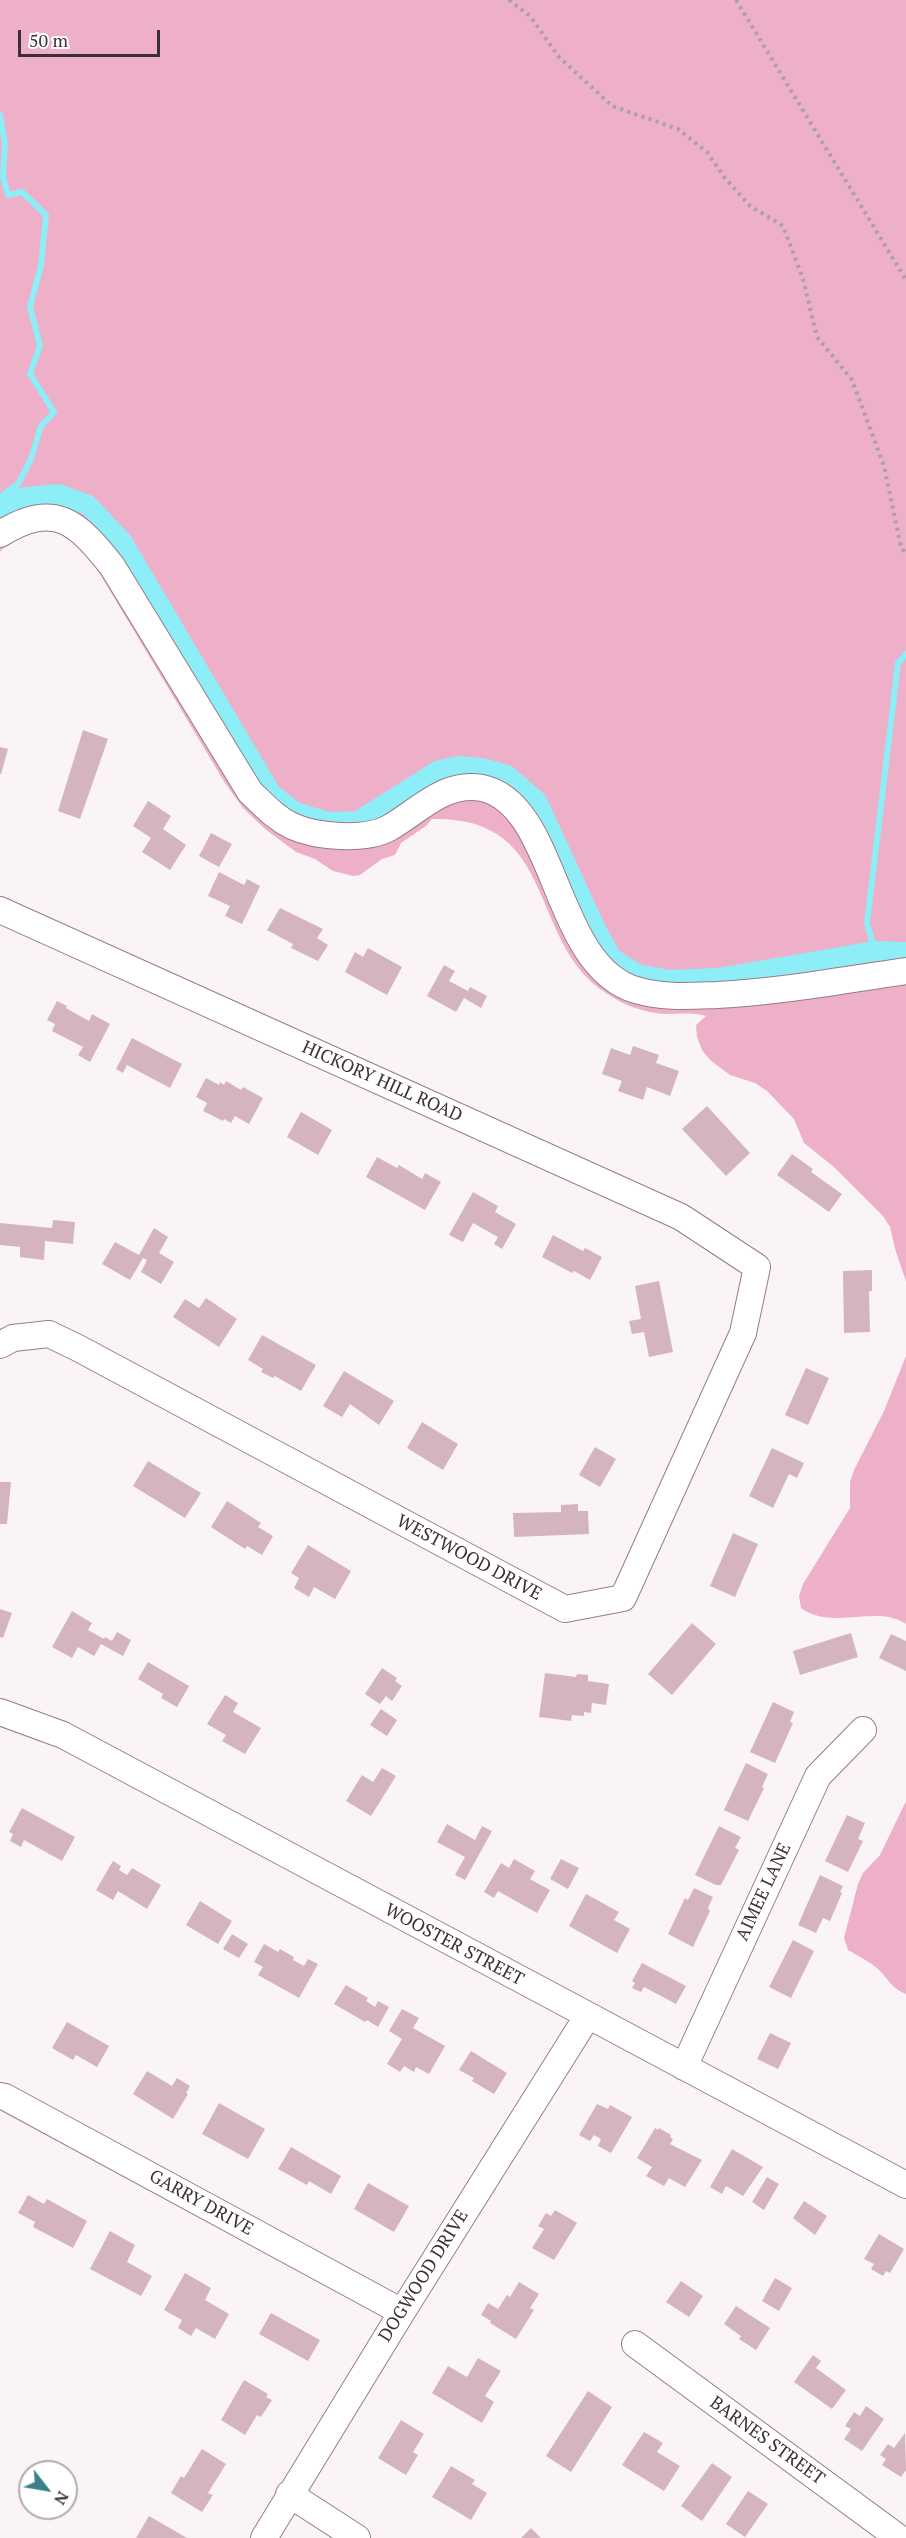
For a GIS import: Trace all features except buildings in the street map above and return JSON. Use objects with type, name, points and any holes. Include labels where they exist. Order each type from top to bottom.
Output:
[{"type":"street","points":[[0,534],[18,523],[45,518],[67,521],[88,536],[112,566],[250,792],[273,814],[292,827],[327,835],[368,836],[388,829],[446,791],[464,787],[499,794],[519,813],[540,847],[575,929],[595,964],[614,979],[634,990],[671,997],[749,993],[906,971]]},
{"type":"street","name":"HICKORY HILL ROAD","points":[[0,910],[681,1217],[757,1267]]},
{"type":"street","name":"WESTWOOD DRIVE","points":[[0,1345],[13,1338],[49,1334],[565,1609],[623,1598],[743,1333],[757,1267]]},
{"type":"street","name":"WOOSTER STREET","points":[[0,1712],[63,1735],[587,2017],[906,2185]]},
{"type":"street","name":"AIMEE LANE","points":[[684,2067],[818,1776],[863,1730]]},
{"type":"street","name":"DOGWOOD DRIVE","points":[[264,2538],[587,2017]]},
{"type":"street","name":"GARRY DRIVE","points":[[0,2096],[402,2312]]},
{"type":"street","name":"BARNES STREET","points":[[635,2344],[899,2538]]},
{"type":"street","points":[[290,2494],[357,2538]]},
{"type":"path","points":[[509,0],[530,16],[559,57],[612,106],[678,129],[707,152],[725,178],[750,206],[783,226],[803,279],[817,338],[852,380],[856,390],[884,466],[900,547],[906,554]]},
{"type":"path","points":[[736,0],[906,280]]},
{"type":"shaded area","points":[[0,0],[906,0],[906,1281],[890,1227],[883,1216],[834,1167],[804,1143],[794,1119],[767,1091],[755,1083],[730,1075],[710,1060],[702,1050],[697,1037],[696,1025],[706,1016],[650,1012],[634,1008],[606,993],[581,970],[563,943],[537,885],[522,859],[502,838],[473,823],[432,819],[426,826],[401,843],[395,855],[382,859],[360,875],[353,876],[333,871],[315,859],[296,852],[265,829],[243,808],[225,783],[88,554],[63,532],[47,528],[20,536],[0,552]]},
{"type":"shaded area","points":[[906,1356],[906,1624],[881,1616],[840,1618],[813,1614],[801,1608],[799,1596],[803,1584],[850,1508],[850,1482],[854,1470],[884,1411]]},
{"type":"shaded area","points":[[906,1801],[906,1994],[894,1987],[874,1966],[848,1950],[844,1938],[858,1884],[863,1873],[880,1855]]},
{"type":"waterway","points":[[0,115],[5,143],[3,177],[8,195],[22,192],[46,215],[41,265],[30,307],[40,346],[30,374],[54,412],[41,426],[31,459],[18,484],[4,494],[0,501]]},
{"type":"waterway","points":[[0,508],[18,498],[58,494],[88,505],[122,541],[271,793],[295,812],[329,822],[358,821],[439,770],[459,766],[482,768],[507,775],[537,801],[596,929],[612,958],[637,974],[669,980],[718,978],[875,951],[906,952]]},
{"type":"waterway","points":[[875,951],[867,923],[898,663],[906,654]]}]
